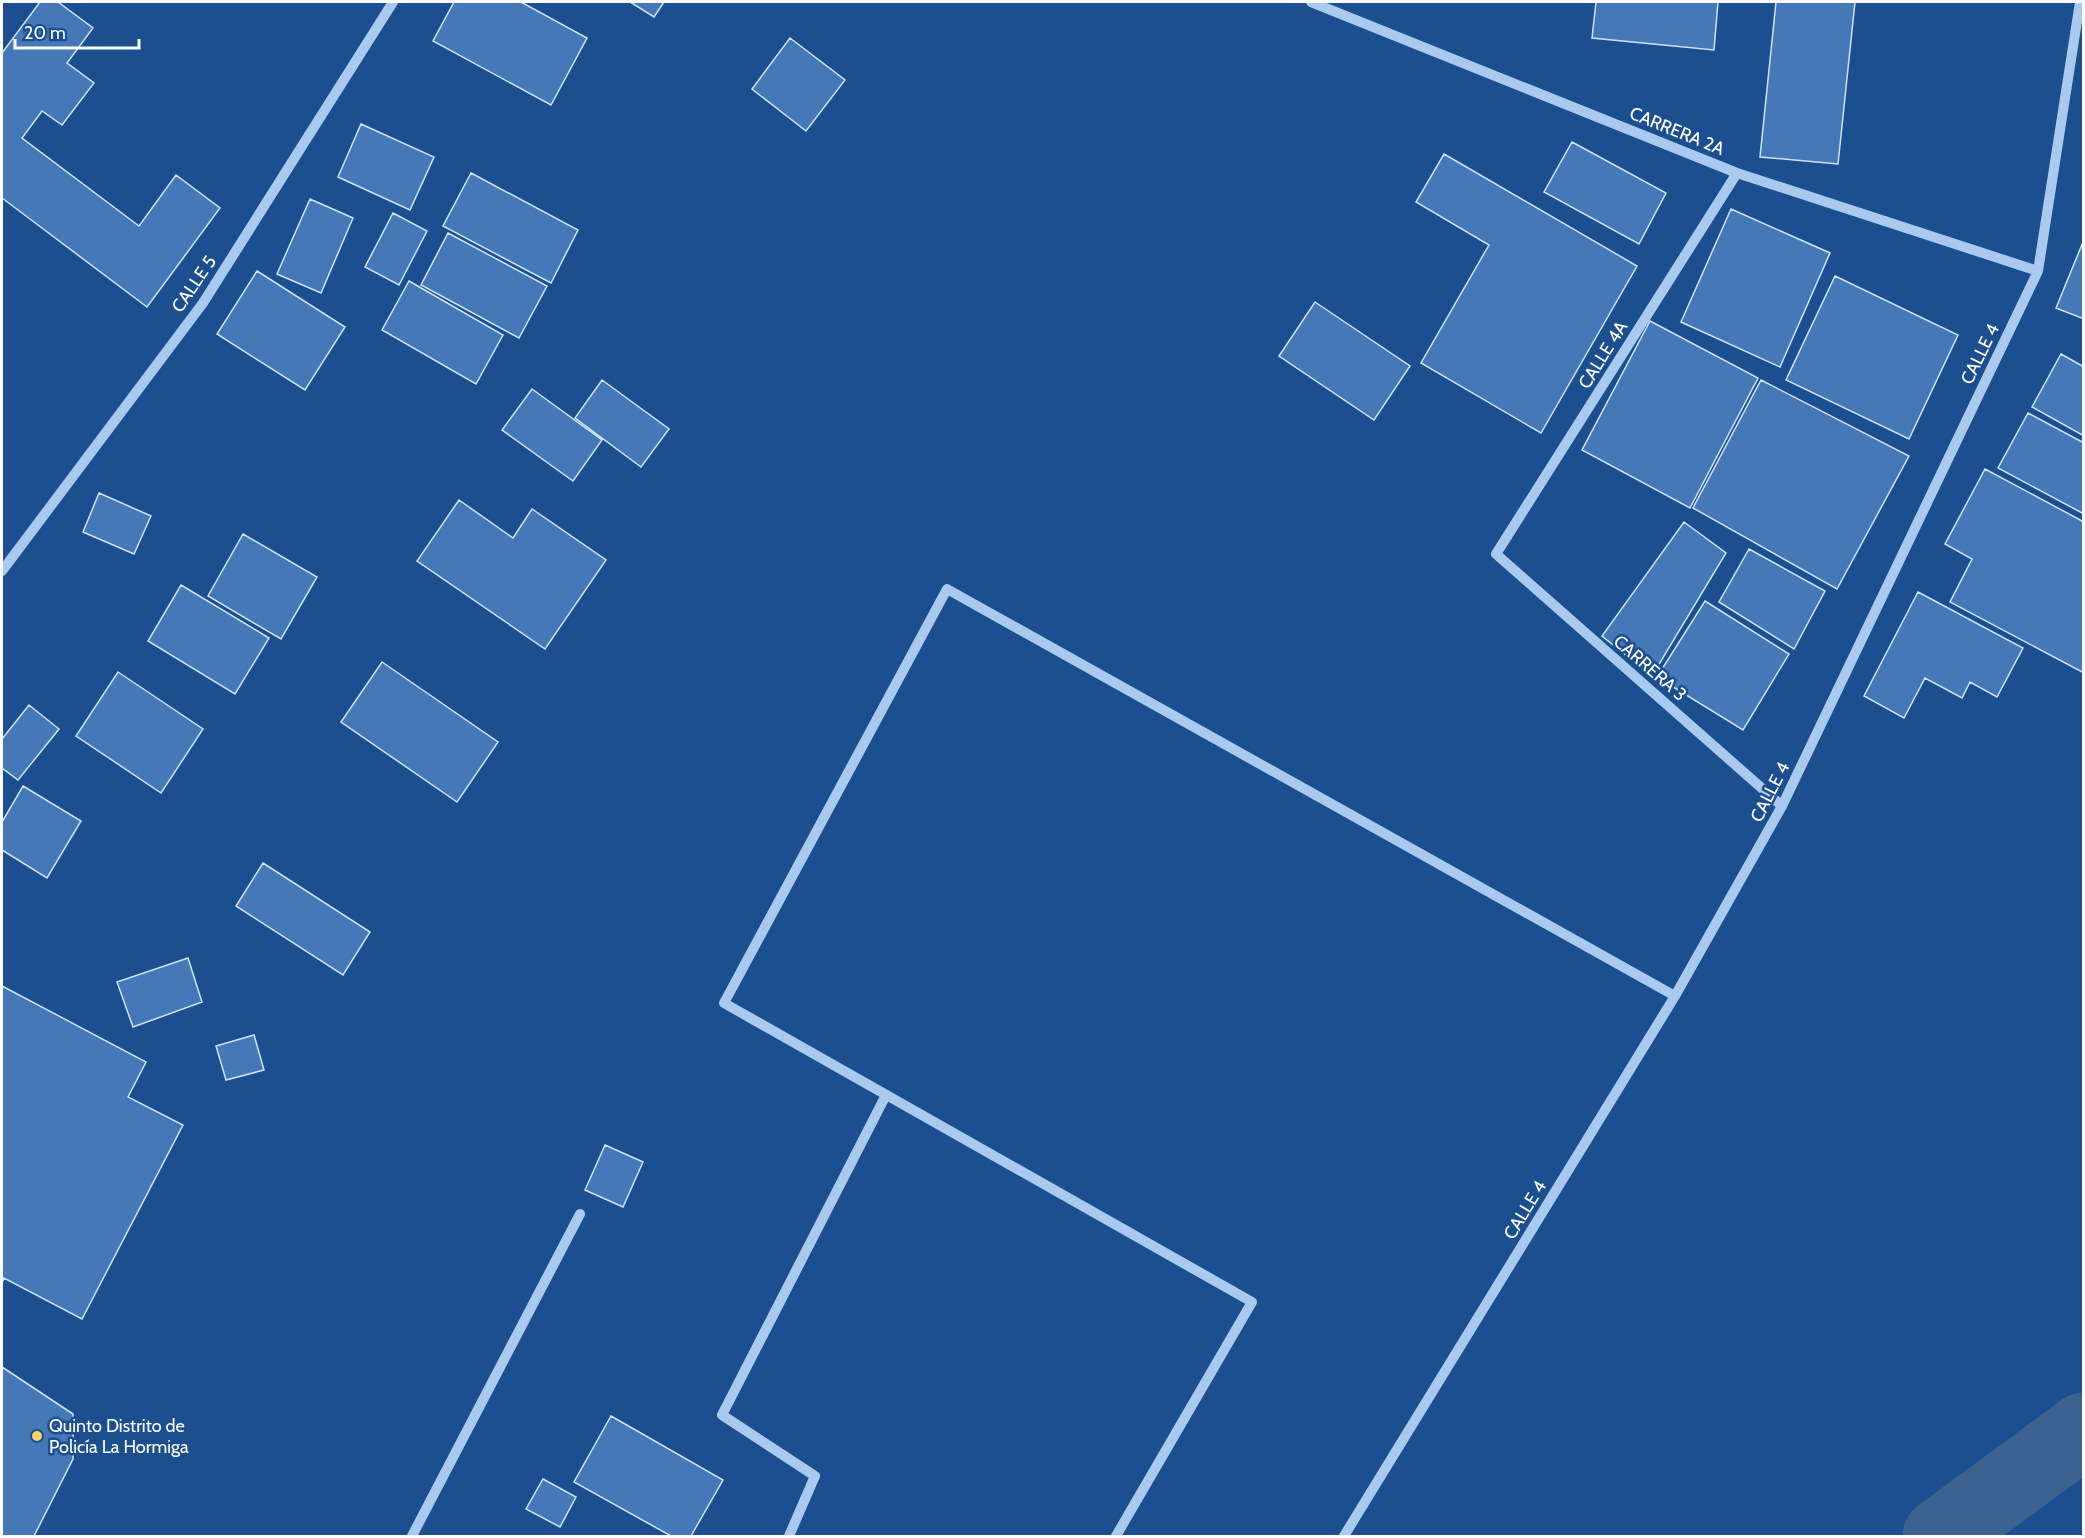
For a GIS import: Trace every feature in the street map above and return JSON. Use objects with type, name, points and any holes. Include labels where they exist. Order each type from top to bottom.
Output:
[{"type":"street","name":"CALLE 5","points":[[2,571],[203,303],[393,2]]},
{"type":"street","name":"CARRERA 2A","points":[[1311,2],[1737,173],[2038,271]]},
{"type":"street","name":"CALLE 4","points":[[1344,1536],[1676,996],[1782,806],[2038,271],[2080,2]]},
{"type":"street","name":"CALLE 4A","points":[[1496,554],[1737,173]]},
{"type":"street","name":"CARRERA 3","points":[[1496,554],[1782,806]]},
{"type":"street","points":[[1116,1536],[1252,1302],[724,1003],[947,589],[1676,996]]},
{"type":"street","points":[[789,1536],[815,1476],[722,1415],[886,1095]]},
{"type":"street","points":[[412,1536],[580,1214]]},
{"type":"building","points":[[40,2],[58,2],[93,28],[67,63],[94,83],[62,125],[42,111],[22,138],[139,226],[176,175],[220,208],[147,307],[2,198],[2,53]]},
{"type":"building","points":[[454,2],[521,2],[587,38],[551,105],[433,41]]},
{"type":"building","points":[[630,2],[664,2],[654,17]]},
{"type":"building","points":[[1596,2],[1718,2],[1714,50],[1592,38]]},
{"type":"building","points":[[1776,2],[1855,2],[1838,164],[1760,157]]},
{"type":"building","points":[[790,38],[845,80],[806,131],[752,89]]},
{"type":"building","points":[[361,124],[434,157],[410,210],[338,177]]},
{"type":"building","points":[[1572,142],[1666,193],[1639,244],[1544,192]]},
{"type":"building","points":[[1444,154],[1637,266],[1541,433],[1421,363],[1489,245],[1416,202]]},
{"type":"building","points":[[471,173],[578,230],[551,283],[443,226]]},
{"type":"building","points":[[310,199],[353,218],[321,293],[277,274]]},
{"type":"building","points":[[1731,209],[1830,253],[1780,367],[1681,322]]},
{"type":"building","points":[[393,213],[427,231],[399,285],[365,267]]},
{"type":"building","points":[[448,233],[547,286],[519,338],[421,285]]},
{"type":"building","points":[[2084,242],[2084,319],[2056,308]]},
{"type":"building","points":[[257,271],[345,327],[305,390],[217,334]]},
{"type":"building","points":[[1835,276],[1958,335],[1909,439],[1786,380]]},
{"type":"building","points":[[409,281],[503,335],[476,384],[382,330]]},
{"type":"building","points":[[1315,302],[1410,366],[1374,420],[1279,356]]},
{"type":"building","points":[[1650,321],[1758,378],[1690,508],[1582,450]]},
{"type":"building","points":[[2061,354],[2084,367],[2084,436],[2032,407]]},
{"type":"building","points":[[602,380],[669,429],[641,467],[575,418]]},
{"type":"building","points":[[1761,380],[1909,456],[1837,589],[1693,508]]},
{"type":"building","points":[[532,389],[602,440],[573,481],[502,430]]},
{"type":"building","points":[[2028,413],[2084,443],[2084,514],[1998,468]]},
{"type":"building","points":[[1985,469],[2084,522],[2084,673],[1950,602],[1972,559],[1945,544]]},
{"type":"building","points":[[99,493],[151,516],[134,554],[83,532]]},
{"type":"building","points":[[459,500],[513,538],[532,509],[606,560],[545,649],[417,561]]},
{"type":"building","points":[[1684,522],[1726,553],[1652,676],[1602,636]]},
{"type":"building","points":[[243,534],[317,577],[281,639],[208,596]]},
{"type":"building","points":[[1749,549],[1825,591],[1794,649],[1719,602]]},
{"type":"building","points":[[181,585],[269,638],[235,694],[148,641]]},
{"type":"building","points":[[1918,592],[2023,648],[1997,697],[1970,682],[1962,698],[1925,678],[1904,718],[1864,696]]},
{"type":"building","points":[[1705,601],[1789,654],[1743,730],[1657,677]]},
{"type":"building","points":[[382,662],[498,742],[457,802],[341,722]]},
{"type":"building","points":[[118,672],[203,729],[161,793],[76,736]]},
{"type":"building","points":[[29,705],[59,729],[18,780],[2,768],[2,739]]},
{"type":"building","points":[[23,786],[81,821],[47,878],[2,850],[2,822]]},
{"type":"building","points":[[263,863],[370,932],[343,975],[236,906]]},
{"type":"building","points":[[188,958],[202,1002],[133,1027],[117,982]]},
{"type":"building","points":[[2,986],[146,1062],[128,1097],[183,1125],[82,1319],[4,1278],[2,1283]]},
{"type":"building","points":[[254,1035],[264,1070],[226,1080],[216,1046]]},
{"type":"building","points":[[605,1145],[643,1162],[623,1207],[585,1190]]},
{"type":"building","name":"Quinto Distrito de Policía La Hormiga","points":[[2,1367],[73,1414],[73,1459],[34,1536],[2,1536]]},
{"type":"building","points":[[611,1416],[723,1480],[691,1536],[671,1536],[574,1482]]},
{"type":"building","points":[[543,1479],[576,1497],[560,1527],[526,1509]]},
{"type":"waterway","points":[[1940,1536],[2084,1430]]},
{"type":"place","name":"Quinto Distrito de Policía La Hormiga","points":[[37,1436]]}]
